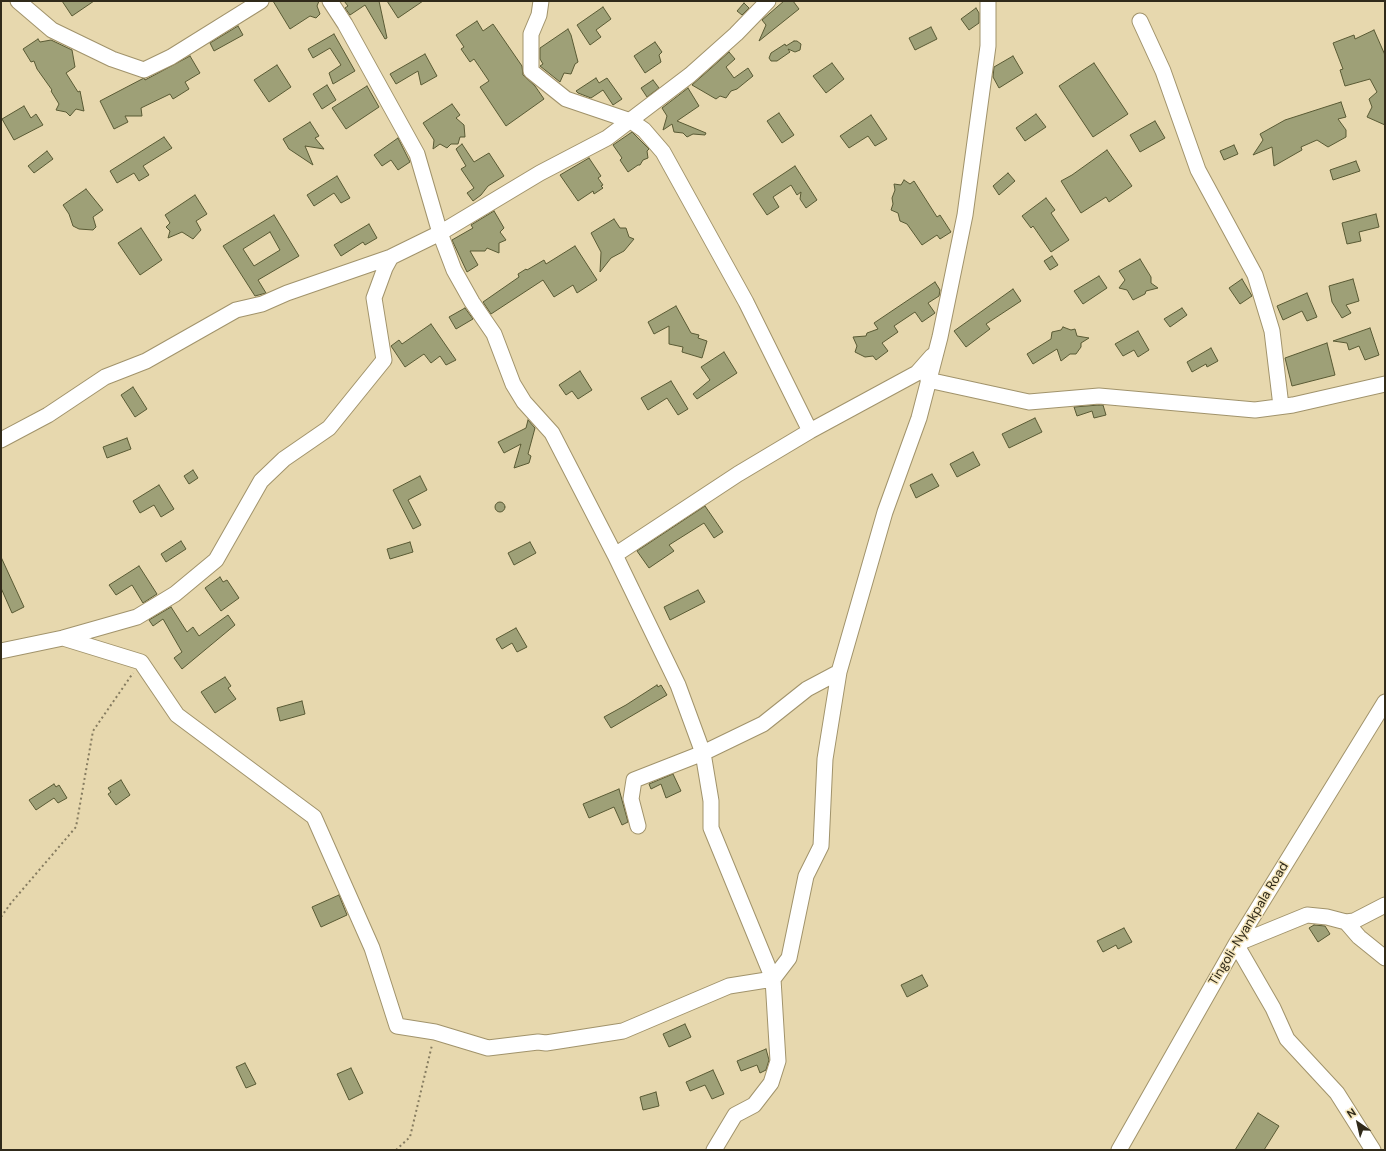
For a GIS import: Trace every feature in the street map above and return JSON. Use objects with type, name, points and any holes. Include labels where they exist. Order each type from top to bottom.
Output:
[{"type":"street","points":[[18,1],[52,30],[112,59],[144,70],[171,57],[261,1]]},
{"type":"street","points":[[330,1],[345,24],[417,154],[440,234],[454,270],[472,302],[494,334],[513,384],[524,402],[552,433],[615,555],[678,685],[703,753],[711,801],[711,828],[773,979],[778,1061],[771,1083],[754,1105],[735,1115],[714,1150]]},
{"type":"street","points":[[541,1],[539,16],[530,34],[531,71],[566,99],[631,121],[644,130],[663,152],[746,302],[810,431]]},
{"type":"street","points":[[1,440],[48,416],[105,377],[146,361],[236,310],[262,304],[287,293],[391,257],[440,234],[540,173],[607,138],[631,121],[690,76],[736,34],[768,1]]},
{"type":"street","points":[[63,638],[140,662],[177,715],[314,817],[372,948],[397,1026],[435,1032],[488,1048],[538,1042],[546,1043],[623,1031],[729,986],[773,979],[789,958],[806,876],[821,846],[825,759],[839,672],[885,512],[919,418],[934,354],[940,337],[965,215],[988,46],[988,1]]},
{"type":"street","points":[[1140,21],[1163,71],[1198,170],[1255,275],[1272,331],[1282,406]]},
{"type":"street","points":[[1,651],[63,638],[137,617],[174,594],[216,560],[261,481],[284,460],[329,428],[384,360],[374,298],[385,268],[391,257]]},
{"type":"street","points":[[615,555],[738,474],[810,431],[917,373],[934,354]]},
{"type":"street","points":[[928,380],[1029,402],[1099,396],[1255,410],[1282,406],[1385,384]]},
{"type":"street","points":[[638,826],[631,799],[634,780],[703,753],[763,724],[807,690],[839,672]]},
{"type":"street","name":"Tingoli-Nyankpala Road","points":[[1119,1150],[1236,944],[1385,702]]},
{"type":"street","points":[[1372,1150],[1337,1093],[1287,1039],[1273,1008],[1236,944],[1307,915],[1327,917],[1346,922],[1354,921],[1385,905]]},
{"type":"street","points":[[1346,922],[1359,936],[1385,958]]},
{"type":"path","points":[[1,917],[76,827],[93,731],[140,662]]},
{"type":"path","points":[[396,1150],[410,1137],[435,1032]]},
{"type":"building","points":[[62,1],[94,1],[72,16]]},
{"type":"building","points":[[273,1],[319,1],[317,6],[320,14],[316,18],[310,16],[290,29]]},
{"type":"building","points":[[344,1],[379,1],[387,38],[385,39],[365,5],[350,15],[345,8],[348,6]]},
{"type":"building","points":[[387,1],[423,1],[398,18]]},
{"type":"building","points":[[784,1],[793,1],[799,9],[759,41],[766,25],[762,20]]},
{"type":"building","points":[[744,3],[749,8],[742,15],[737,11]]},
{"type":"building","points":[[603,7],[611,19],[596,30],[601,37],[590,45],[577,25]]},
{"type":"building","points":[[976,8],[979,13],[979,23],[969,30],[961,19]]},
{"type":"building","points":[[477,21],[483,31],[493,24],[522,66],[523,75],[535,86],[544,99],[506,126],[480,87],[489,81],[474,59],[470,62],[461,49],[464,47],[456,35]]},
{"type":"building","points":[[238,26],[243,35],[214,51],[210,43]]},
{"type":"building","points":[[931,27],[937,39],[915,50],[909,38]]},
{"type":"building","points":[[568,29],[578,62],[575,64],[571,74],[564,73],[560,82],[540,66],[543,64],[540,59],[540,48]]},
{"type":"building","points":[[1374,30],[1385,55],[1385,125],[1367,117],[1372,107],[1369,99],[1377,92],[1370,79],[1345,86],[1340,70],[1343,69],[1333,43],[1354,35],[1355,39]]},
{"type":"building","points":[[334,34],[355,71],[333,84],[329,73],[341,65],[330,48],[313,58],[308,49]]},
{"type":"building","points":[[38,39],[40,42],[51,40],[72,50],[75,67],[66,73],[78,92],[80,91],[84,111],[76,109],[70,116],[66,112],[56,110],[59,104],[51,91],[52,90],[37,69],[34,61],[31,62],[23,49]]},
{"type":"building","points":[[794,41],[801,44],[800,50],[795,52],[788,49],[790,52],[777,61],[771,61],[769,58],[771,53],[785,44],[786,46]]},
{"type":"building","points":[[655,42],[662,52],[659,55],[661,62],[645,73],[634,56]]},
{"type":"building","points":[[729,52],[735,59],[726,67],[734,78],[748,68],[753,76],[737,89],[731,91],[726,98],[720,96],[716,99],[692,85]]},
{"type":"building","points":[[425,54],[437,76],[421,85],[418,71],[396,84],[390,74]]},
{"type":"building","points":[[190,56],[200,73],[185,82],[189,89],[173,99],[170,94],[141,108],[142,116],[125,116],[128,122],[114,129],[100,101],[144,78],[145,80]]},
{"type":"building","points":[[1013,56],[1023,73],[999,88],[993,77],[994,67]]},
{"type":"building","points":[[832,63],[844,79],[826,93],[813,76]]},
{"type":"building","points":[[1094,63],[1128,114],[1093,137],[1059,86]]},
{"type":"building","points":[[277,65],[291,87],[269,102],[254,80]]},
{"type":"building","points":[[596,78],[599,83],[607,78],[622,99],[613,105],[603,90],[591,98],[576,91]]},
{"type":"building","points":[[653,80],[659,88],[647,97],[641,88]]},
{"type":"building","points":[[327,85],[336,100],[322,109],[313,94]]},
{"type":"building","points":[[367,86],[379,107],[346,129],[332,108]]},
{"type":"building","points":[[688,88],[699,106],[677,121],[706,133],[705,135],[693,134],[687,137],[683,133],[674,132],[672,124],[663,130],[667,116],[662,108]]},
{"type":"building","points":[[1341,102],[1346,117],[1338,119],[1346,130],[1346,137],[1328,147],[1317,140],[1301,147],[1302,150],[1274,166],[1272,147],[1253,155],[1263,140],[1260,134],[1285,120]]},
{"type":"building","points":[[452,104],[460,115],[456,118],[464,125],[465,137],[460,137],[458,144],[451,144],[447,148],[440,144],[433,149],[434,140],[423,123]]},
{"type":"building","points":[[24,106],[31,118],[36,114],[43,125],[14,140],[2,119]]},
{"type":"building","points":[[779,113],[794,135],[782,143],[767,121]]},
{"type":"building","points":[[1036,114],[1046,127],[1025,141],[1016,128]]},
{"type":"building","points":[[871,115],[887,139],[875,146],[868,136],[849,148],[840,136]]},
{"type":"building","points":[[1155,121],[1165,138],[1140,152],[1130,135]]},
{"type":"building","points":[[310,122],[319,136],[315,138],[324,149],[305,146],[313,165],[289,149],[283,139]]},
{"type":"building","points":[[632,132],[649,149],[647,151],[648,158],[643,160],[640,165],[628,172],[620,160],[622,158],[613,145]]},
{"type":"building","points":[[164,137],[172,148],[143,166],[149,175],[139,181],[134,173],[117,183],[110,171]]},
{"type":"building","points":[[398,138],[410,162],[398,170],[391,160],[382,166],[374,155]]},
{"type":"building","points":[[462,144],[474,162],[489,153],[504,176],[488,186],[481,195],[473,201],[467,193],[474,188],[461,169],[466,166],[456,149]]},
{"type":"building","points":[[1234,145],[1238,154],[1224,160],[1220,151]]},
{"type":"building","points":[[1107,150],[1132,186],[1109,202],[1106,197],[1081,213],[1061,181]]},
{"type":"building","points":[[47,151],[53,159],[34,173],[28,166]]},
{"type":"building","points":[[589,158],[601,176],[598,178],[603,185],[601,186],[603,188],[594,194],[593,191],[578,201],[560,175]]},
{"type":"building","points":[[1356,161],[1360,171],[1333,180],[1330,170]]},
{"type":"building","points":[[795,166],[817,200],[806,208],[800,199],[801,192],[797,195],[791,185],[773,197],[779,207],[767,215],[753,194]]},
{"type":"building","points":[[1008,173],[1015,181],[999,195],[993,186]]},
{"type":"building","points":[[337,176],[350,198],[341,203],[334,193],[314,206],[307,195]]},
{"type":"building","points":[[904,180],[910,184],[914,181],[937,217],[940,215],[951,232],[940,239],[937,235],[922,245],[907,224],[900,221],[898,213],[891,210],[893,204],[892,198],[895,190],[894,184],[901,185]]},
{"type":"building","points":[[86,189],[103,210],[93,217],[96,227],[93,230],[79,229],[73,226],[69,214],[63,205]]},
{"type":"building","points":[[195,195],[207,214],[196,221],[201,230],[193,239],[182,232],[168,238],[170,231],[166,227],[170,223],[165,215]]},
{"type":"building","points":[[1046,198],[1055,210],[1051,213],[1069,240],[1051,252],[1033,226],[1031,228],[1022,216]]},
{"type":"building","points":[[494,211],[504,228],[500,232],[506,240],[499,243],[499,253],[487,248],[485,251],[470,251],[478,265],[467,272],[452,240],[473,228],[471,225]]},
{"type":"building","points":[[1376,214],[1379,227],[1359,232],[1361,241],[1347,244],[1342,223]]},
{"type":"building","points":[[274,215],[299,256],[258,280],[266,293],[255,296],[223,246]],"holes":[[[270,232],[280,250],[254,266],[243,249]]]},
{"type":"building","points":[[614,219],[620,228],[626,228],[629,237],[634,239],[624,251],[611,258],[600,272],[601,252],[591,233]]},
{"type":"building","points":[[369,224],[377,238],[365,245],[363,242],[341,256],[334,245]]},
{"type":"building","points":[[141,228],[162,260],[140,275],[118,243]]},
{"type":"building","points":[[575,246],[597,280],[577,293],[573,285],[554,297],[543,280],[491,314],[483,302],[519,277],[518,274],[526,269],[527,270],[544,260],[546,264]]},
{"type":"building","points":[[1052,256],[1058,265],[1050,270],[1044,261]]},
{"type":"building","points":[[1140,259],[1151,277],[1151,283],[1158,288],[1146,291],[1145,294],[1133,300],[1127,290],[1119,288],[1125,280],[1119,271]]},
{"type":"building","points":[[1099,276],[1107,288],[1083,304],[1074,291]]},
{"type":"building","points":[[1242,279],[1252,296],[1240,304],[1229,288]]},
{"type":"building","points":[[1353,279],[1359,301],[1346,305],[1351,313],[1342,318],[1332,302],[1329,286]]},
{"type":"building","points":[[935,282],[940,290],[939,296],[928,303],[935,313],[922,322],[915,312],[894,326],[898,332],[882,343],[888,351],[876,360],[873,356],[865,357],[855,352],[857,346],[853,337],[866,336],[867,333],[878,329],[874,323]]},
{"type":"building","points":[[1013,289],[1021,301],[986,324],[990,329],[966,347],[954,331]]},
{"type":"building","points":[[1307,293],[1317,317],[1307,321],[1302,311],[1283,320],[1277,306]]},
{"type":"building","points":[[676,306],[691,333],[699,335],[698,338],[707,341],[702,358],[682,352],[683,347],[669,344],[669,326],[654,334],[648,322]]},
{"type":"building","points":[[465,308],[473,319],[456,329],[449,317]]},
{"type":"building","points":[[1182,308],[1187,315],[1170,327],[1164,319]]},
{"type":"building","points":[[431,324],[456,360],[446,365],[440,356],[431,363],[424,354],[405,367],[391,346],[399,340],[402,344]]},
{"type":"building","points":[[1063,327],[1071,330],[1075,329],[1077,336],[1089,338],[1081,343],[1081,347],[1076,354],[1070,354],[1061,361],[1057,349],[1033,364],[1027,354],[1051,339],[1052,332],[1061,330]]},
{"type":"building","points":[[1370,328],[1379,355],[1365,360],[1359,346],[1349,350],[1347,343],[1333,341]]},
{"type":"building","points":[[1138,331],[1149,350],[1138,357],[1134,350],[1123,356],[1115,344]]},
{"type":"building","points":[[1327,343],[1335,375],[1292,386],[1285,358]]},
{"type":"building","points":[[1211,348],[1218,361],[1207,367],[1206,364],[1192,372],[1187,362]]},
{"type":"building","points":[[724,352],[737,373],[697,399],[693,394],[710,380],[701,367]]},
{"type":"building","points":[[580,371],[592,390],[578,399],[572,391],[566,395],[559,385]]},
{"type":"building","points":[[671,381],[688,409],[678,415],[667,398],[648,410],[641,398]]},
{"type":"building","points":[[133,387],[147,409],[135,417],[121,395]]},
{"type":"building","points":[[1103,405],[1106,415],[1094,418],[1092,411],[1077,416],[1074,407]]},
{"type":"building","points":[[1035,418],[1042,432],[1009,448],[1002,434]]},
{"type":"building","points":[[528,420],[535,428],[528,454],[531,456],[529,463],[514,468],[521,444],[504,453],[498,442],[526,428]]},
{"type":"building","points":[[127,438],[131,449],[107,458],[103,447]]},
{"type":"building","points":[[973,452],[980,465],[957,477],[950,464]]},
{"type":"building","points":[[193,470],[198,478],[189,484],[184,476]]},
{"type":"building","points":[[932,474],[939,486],[916,498],[910,485]]},
{"type":"building","points":[[420,476],[427,490],[408,500],[421,525],[413,529],[393,490]]},
{"type":"building","points":[[159,485],[174,509],[161,517],[154,505],[140,513],[133,501]]},
{"type":"building","points":[[498,502],[502,502],[504,503],[504,511],[498,512],[495,509],[495,505]]},
{"type":"building","points":[[705,506],[723,532],[714,538],[704,523],[669,545],[674,551],[649,568],[637,551]]},
{"type":"building","points":[[181,541],[186,549],[166,562],[161,554]]},
{"type":"building","points":[[410,542],[413,552],[390,559],[387,549]]},
{"type":"building","points":[[530,542],[536,553],[514,565],[508,553]]},
{"type":"building","points":[[1,557],[24,607],[12,613],[1,588]]},
{"type":"building","points":[[139,566],[157,594],[143,603],[132,585],[116,595],[109,585]]},
{"type":"building","points":[[220,577],[223,582],[227,580],[239,598],[221,611],[205,588]]},
{"type":"building","points":[[698,590],[705,602],[670,620],[664,607]]},
{"type":"building","points":[[171,607],[187,632],[193,627],[199,636],[228,615],[235,625],[182,669],[174,658],[182,652],[163,619],[153,626],[149,620]]},
{"type":"building","points":[[516,628],[527,647],[517,652],[512,643],[502,649],[496,639]]},
{"type":"building","points":[[225,677],[231,686],[228,688],[236,699],[215,713],[201,692]]},
{"type":"building","points":[[657,685],[658,687],[661,685],[667,695],[611,728],[604,717]]},
{"type":"building","points":[[302,701],[305,714],[280,721],[277,708]]},
{"type":"building","points":[[673,774],[681,791],[666,798],[661,784],[651,789],[649,784]]},
{"type":"building","points":[[121,780],[130,795],[116,805],[108,794],[111,792],[108,788]]},
{"type":"building","points":[[54,784],[56,787],[59,785],[67,798],[58,803],[54,798],[36,810],[29,800]]},
{"type":"building","points":[[619,789],[628,822],[622,825],[614,807],[589,818],[583,804]]},
{"type":"building","points":[[339,895],[347,915],[321,927],[312,907]]},
{"type":"building","points":[[1314,925],[1325,926],[1330,934],[1318,942],[1309,928]]},
{"type":"building","points":[[1124,928],[1132,942],[1118,949],[1116,945],[1103,952],[1097,941]]},
{"type":"building","points":[[922,975],[928,986],[907,997],[901,985]]},
{"type":"building","points":[[685,1024],[691,1037],[669,1047],[663,1034]]},
{"type":"building","points":[[766,1049],[769,1060],[766,1070],[760,1073],[757,1065],[741,1071],[737,1061]]},
{"type":"building","points":[[245,1063],[256,1084],[246,1088],[236,1067]]},
{"type":"building","points":[[351,1068],[363,1093],[349,1100],[337,1074]]},
{"type":"building","points":[[713,1070],[724,1094],[712,1099],[705,1085],[690,1091],[686,1082]]},
{"type":"building","points":[[656,1092],[659,1106],[643,1110],[640,1097]]},
{"type":"building","points":[[1258,1113],[1279,1126],[1264,1150],[1235,1150]]}]
